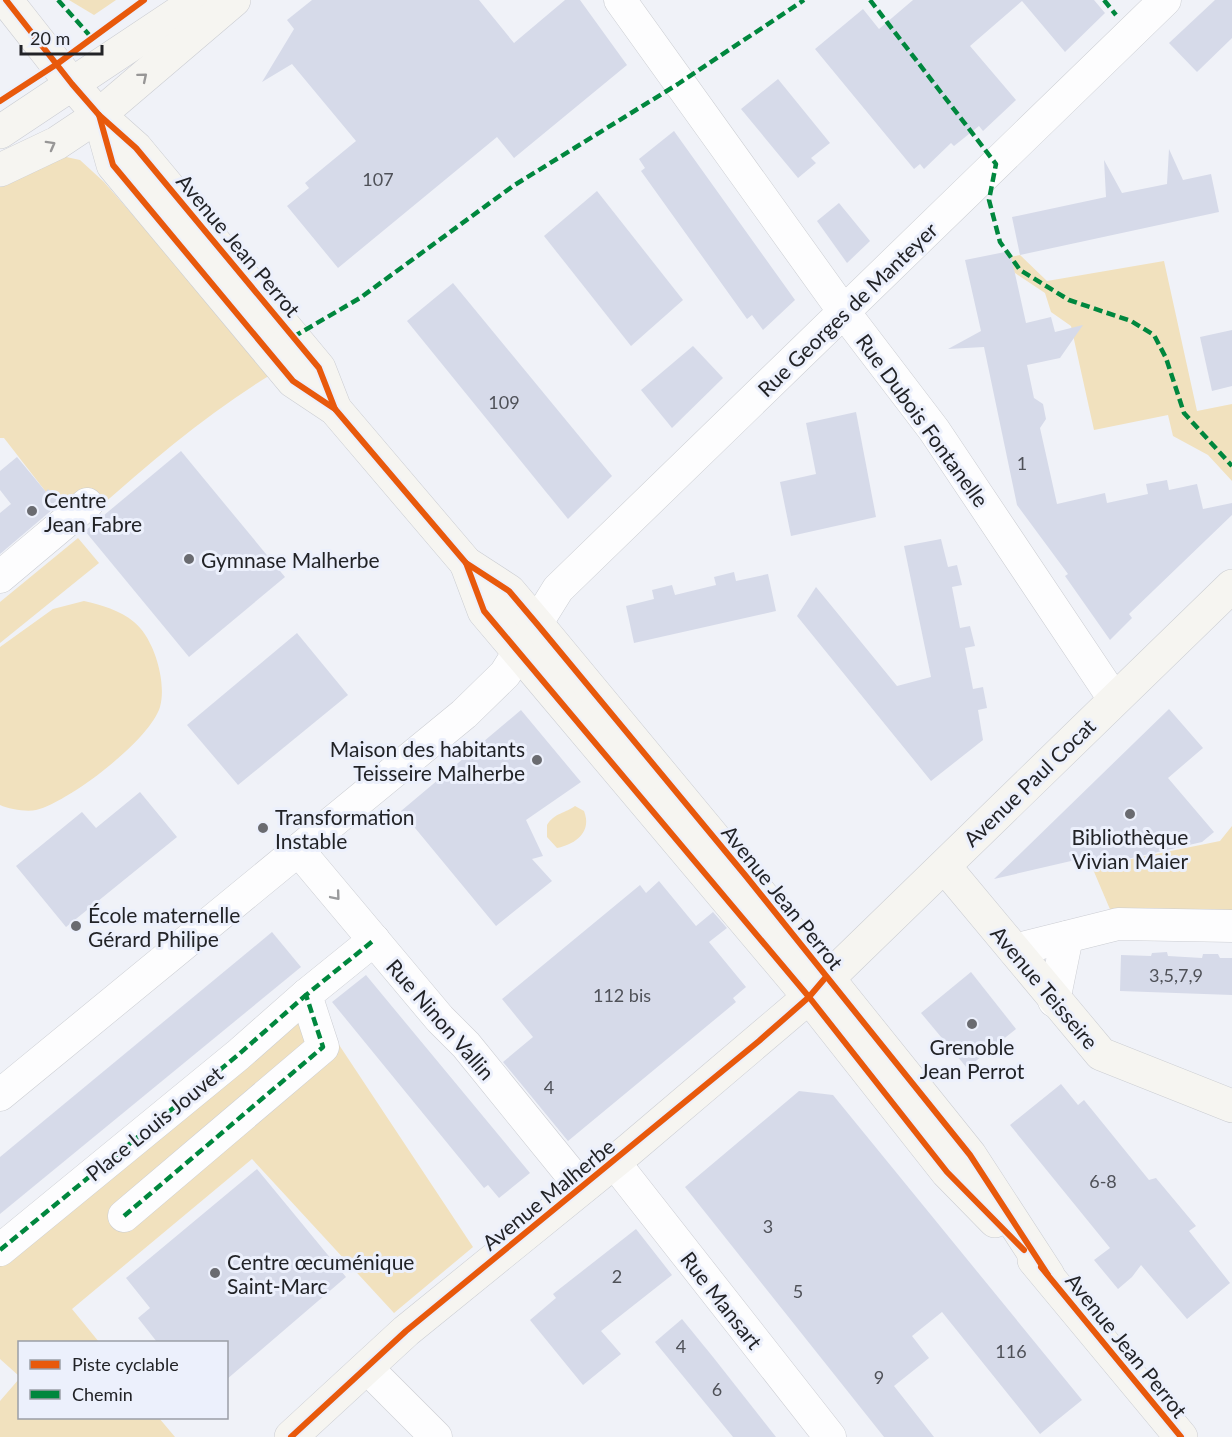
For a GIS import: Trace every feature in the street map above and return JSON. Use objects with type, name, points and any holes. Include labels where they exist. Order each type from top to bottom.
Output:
[{"type":"main road","name":"Avenue Jean Perrot","points":[[6,0],[72,84],[99,115],[136,148],[319,368],[335,409],[466,563],[509,591],[746,875],[818,987]]},
{"type":"main road","points":[[0,132],[198,0]]},
{"type":"main road","points":[[0,170],[57,143],[99,115],[234,0]]},
{"type":"main road","name":"Avenue Jean Perrot","points":[[466,563],[484,611],[970,1155],[1048,1275],[1181,1437]]},
{"type":"main road","name":"Avenue Paul Cocat","points":[[818,987],[945,867],[964,844],[1232,586]]},
{"type":"main road","name":"Avenue Teisseire","points":[[945,867],[1054,1001],[1101,1054],[1232,1106]]},
{"type":"main road","name":"Avenue Malherbe","points":[[291,1437],[406,1331],[614,1162],[818,987]]},
{"type":"street","name":"Rue Dubois Fontanelle","points":[[620,0],[844,312],[934,430],[1114,699]]},
{"type":"street","name":"Rue Georges de Manteyer","points":[[519,652],[558,589],[1165,0]]},
{"type":"street","points":[[0,577],[87,504]]},
{"type":"street","points":[[0,1095],[464,714],[505,674],[519,652]]},
{"type":"street","name":"Rue Ninon Vallin","points":[[299,851],[440,1019],[466,1045],[582,1188]]},
{"type":"street","points":[[1014,950],[1024,945],[1118,924],[1232,926]]},
{"type":"street","points":[[1054,1001],[1067,937]]},
{"type":"street","name":"Place Louis Jouvet","points":[[0,1250],[374,940]]},
{"type":"street","points":[[124,1216],[323,1047],[306,995]]},
{"type":"street","name":"Rue Mansart","points":[[614,1162],[830,1437]]},
{"type":"street","points":[[367,1368],[436,1437]]},
{"type":"shaded area","points":[[69,0],[116,0],[94,15]]},
{"type":"shaded area","points":[[57,155],[80,160],[104,182],[272,374],[197,426],[80,524],[48,490],[46,492],[4,438],[0,438],[0,179]]},
{"type":"shaded area","points":[[1020,255],[1047,281],[1164,261],[1197,411],[1232,404],[1232,481],[1208,455],[1173,436],[1168,415],[1094,430],[1071,326],[1051,312],[1045,293],[1006,267],[1004,258]]},
{"type":"shaded area","points":[[78,538],[99,563],[0,643],[0,602]]},
{"type":"shaded area","points":[[84,601],[117,611],[141,629],[153,649],[160,673],[162,697],[160,707],[153,721],[125,752],[107,768],[68,795],[36,810],[18,810],[0,805],[0,647],[53,609]]},
{"type":"shaded area","points":[[575,806],[584,811],[586,825],[584,830],[576,840],[557,848],[547,837],[547,825],[557,816]]},
{"type":"shaded area","points":[[1232,826],[1232,911],[1112,914],[1092,867],[1220,841]]},
{"type":"shaded area","points":[[306,995],[473,1247],[394,1313],[252,1159],[72,1309],[98,1341],[18,1341],[18,1375],[0,1359],[0,1252]]},
{"type":"shaded area","points":[[18,1380],[18,1419],[160,1419],[175,1437],[0,1437],[0,1401]]},
{"type":"building","points":[[312,0],[479,0],[514,43],[565,0],[580,0],[627,65],[514,158],[497,137],[338,268],[287,206],[309,188],[305,183],[356,141],[292,64],[262,82],[294,29],[287,20]]},
{"type":"building","points":[[913,0],[1094,0],[1105,13],[1065,52],[1022,1],[970,46],[1016,100],[983,131],[979,126],[954,146],[951,143],[924,169],[920,164],[914,169],[815,49],[863,9],[879,29]]},
{"type":"building","points":[[1215,0],[1232,0],[1232,38],[1197,72],[1169,43]]},
{"type":"building","points":[[778,79],[830,143],[811,158],[816,163],[798,178],[741,109]]},
{"type":"building","points":[[674,131],[795,300],[763,330],[752,315],[747,319],[641,171],[645,168],[639,159]]},
{"type":"building","points":[[1169,149],[1183,180],[1211,174],[1219,212],[1020,255],[1012,217],[1106,197],[1104,160],[1122,193],[1167,184]]},
{"type":"building","points":[[597,191],[683,300],[631,346],[544,236]]},
{"type":"building","points":[[839,203],[870,241],[847,263],[817,221]]},
{"type":"building","points":[[1010,251],[1026,323],[1051,317],[1055,332],[1083,325],[1060,358],[1027,365],[1034,398],[1043,404],[1046,419],[1040,428],[1057,504],[1105,493],[1107,503],[1148,494],[1146,484],[1167,480],[1169,490],[1197,484],[1203,509],[1232,503],[1232,515],[1129,614],[1132,618],[1110,640],[1065,576],[1068,574],[1017,505],[984,347],[948,349],[981,331],[965,260]]},
{"type":"building","points":[[453,283],[612,476],[568,519],[407,321]]},
{"type":"building","points":[[1232,330],[1232,386],[1212,391],[1200,337]]},
{"type":"building","points":[[693,346],[723,378],[672,428],[641,390]]},
{"type":"building","points":[[856,412],[876,517],[791,536],[780,482],[816,474],[806,423]]},
{"type":"building","name":"Gymnase Malherbe","points":[[181,451],[285,577],[189,657],[85,531]]},
{"type":"building","name":"Centre Jean Fabre","points":[[17,457],[46,492],[48,489],[60,503],[0,554],[0,513],[11,504],[0,490],[0,471]]},
{"type":"building","points":[[941,539],[948,567],[957,565],[962,585],[952,587],[960,628],[970,626],[975,646],[965,648],[973,689],[983,687],[987,708],[978,710],[983,740],[931,781],[797,616],[816,587],[897,686],[931,677],[904,546]]},
{"type":"building","points":[[734,572],[736,581],[768,574],[776,611],[634,643],[626,606],[654,599],[652,590],[672,585],[675,595],[716,585],[714,577]]},
{"type":"building","points":[[297,633],[348,695],[238,785],[187,725]]},
{"type":"building","name":"Bibliothèque Vivian Maier","points":[[1169,709],[1203,748],[1168,778],[1214,832],[1202,842],[1092,867],[1084,858],[994,879]]},
{"type":"building","points":[[521,710],[581,782],[526,820],[543,856],[532,859],[552,881],[496,926],[401,811]]},
{"type":"building","points":[[140,792],[177,837],[66,927],[16,866],[82,812],[96,828]]},
{"type":"building","points":[[659,881],[696,926],[713,912],[727,928],[709,942],[746,987],[733,998],[736,1002],[568,1141],[503,1062],[533,1037],[502,999],[640,885],[646,893]]},
{"type":"building","points":[[272,932],[301,967],[0,1214],[0,1157]]},
{"type":"building","points":[[1167,952],[1168,956],[1202,958],[1203,954],[1218,954],[1220,958],[1232,958],[1232,995],[1120,991],[1121,955],[1151,956],[1152,953]]},
{"type":"building","name":"Grenoble Jean Perrot","points":[[971,972],[1016,1029],[967,1068],[921,1013]]},
{"type":"building","points":[[366,975],[530,1173],[499,1198],[488,1185],[484,1188],[332,1002]]},
{"type":"building","points":[[1061,1084],[1078,1105],[1084,1100],[1149,1180],[1156,1178],[1196,1226],[1189,1231],[1230,1283],[1187,1319],[1141,1265],[1132,1277],[1118,1289],[1094,1260],[1110,1248],[1010,1125]]},
{"type":"building","points":[[799,1091],[833,1095],[1082,1400],[1040,1434],[942,1312],[912,1336],[929,1358],[894,1386],[934,1437],[884,1437],[685,1187]]},
{"type":"building","name":"Centre œcuménique Saint-Marc","points":[[257,1169],[346,1277],[228,1378],[228,1341],[156,1341],[138,1318],[150,1308],[126,1278]]},
{"type":"building","points":[[636,1229],[672,1275],[601,1331],[621,1354],[583,1385],[530,1320],[556,1298],[553,1294]]},
{"type":"building","points":[[682,1319],[776,1437],[733,1437],[655,1342]]},
{"type":"marked path","points":[[58,0],[92,38]]},
{"type":"marked path","points":[[293,337],[360,298],[513,186],[678,84],[804,0]]},
{"type":"marked path","points":[[870,0],[996,164],[989,200],[1000,242],[1020,270],[1069,300],[1131,321],[1154,335],[1166,358],[1184,413],[1232,466]]},
{"type":"marked path","points":[[1104,0],[1116,15]]},
{"type":"marked path","points":[[124,1216],[323,1047],[306,995],[374,940]]},
{"type":"marked path","points":[[0,1250],[238,1055],[306,995]]},
{"type":"cycle path","points":[[6,0],[72,84],[99,115],[136,148],[319,368],[335,409]]},
{"type":"cycle path","points":[[0,101],[57,64],[144,0]]},
{"type":"cycle path","points":[[99,115],[113,165],[293,381],[335,409],[466,563],[509,591],[537,624],[745,875],[970,1155],[1048,1275]]},
{"type":"cycle path","points":[[466,563],[484,611],[809,997],[947,1172],[1024,1250]]},
{"type":"cycle path","points":[[291,1437],[406,1331],[759,1041],[809,997],[826,977]]},
{"type":"cycle path","points":[[1041,1267],[1181,1437]]},
{"type":"place","name":"Centre Jean Fabre","points":[[32,511]]},
{"type":"place","name":"Gymnase Malherbe","points":[[189,559]]},
{"type":"place","name":"Maison des habitants Teisseire Malherbe","points":[[537,760]]},
{"type":"place","name":"Bibliothèque Vivian Maier","points":[[1130,814]]},
{"type":"place","name":"Transformation Instable","points":[[263,828]]},
{"type":"place","name":"École maternelle Gérard Philipe","points":[[76,926]]},
{"type":"place","name":"Grenoble Jean Perrot","points":[[972,1024]]},
{"type":"place","name":"Centre œcuménique Saint-Marc","points":[[215,1273]]}]
